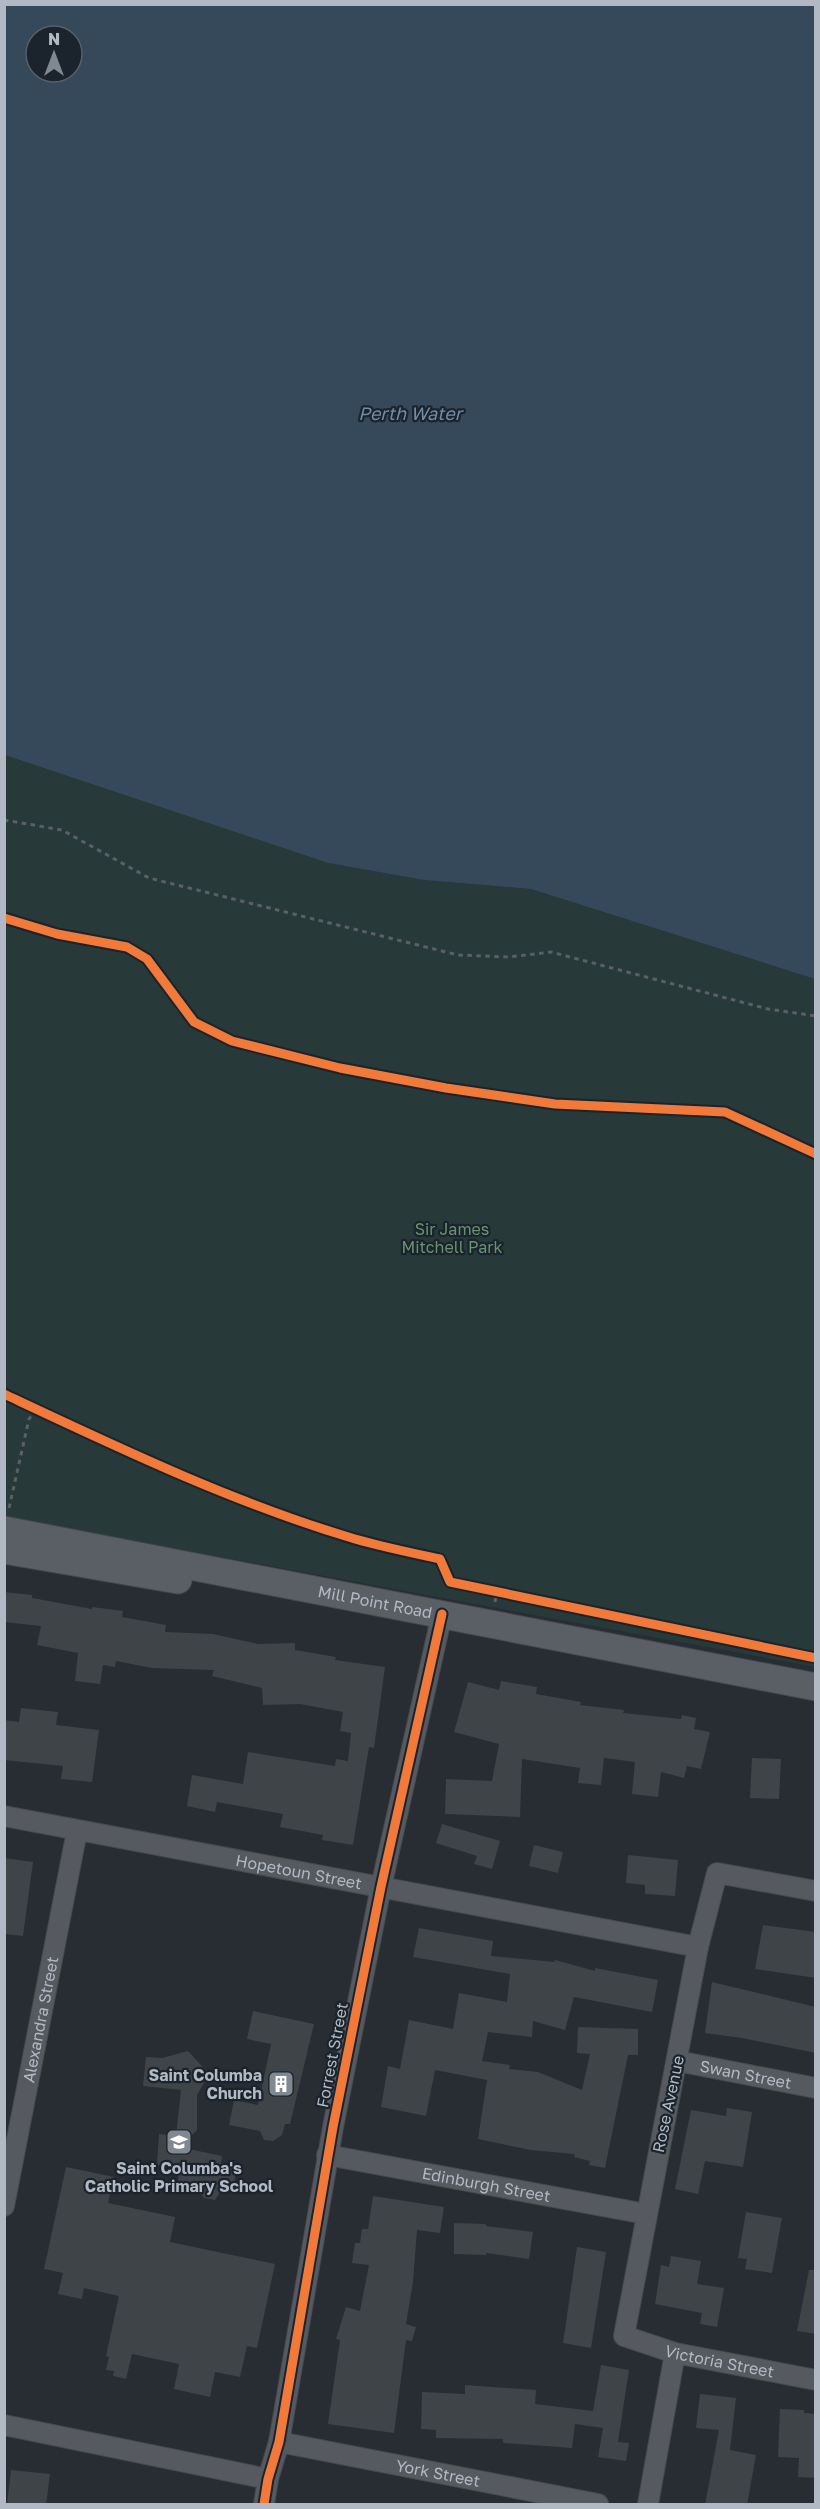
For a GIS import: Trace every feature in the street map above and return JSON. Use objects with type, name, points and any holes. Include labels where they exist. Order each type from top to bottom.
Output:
[{"type":"main road","name":"Mill Point Road","points":[[6,1521],[816,1704]]},
{"type":"main road","name":"Mill Point Road","points":[[4,1550],[441,1621],[816,1687]]},
{"type":"street","name":"Forrest Street","points":[[264,2505],[268,2479],[279,2442],[327,2155],[381,1887],[441,1621]]},
{"type":"street","name":"Hopetoun Street","points":[[4,1816],[698,1947]]},
{"type":"street","name":"Alexandra Street","points":[[4,2206],[77,1831]]},
{"type":"street","name":"Rose Avenue","points":[[624,2336],[698,1947],[717,1873],[816,1891]]},
{"type":"street","name":"Swan Street","points":[[677,2061],[816,2088]]},
{"type":"street","name":"Edinburgh Street","points":[[327,2155],[646,2214]]},
{"type":"street","name":"Victoria Street","points":[[624,2336],[675,2353],[816,2379]]},
{"type":"street","points":[[648,2505],[675,2353]]},
{"type":"street","points":[[4,2425],[268,2479]]},
{"type":"street","name":"York Street","points":[[279,2442],[598,2505]]},
{"type":"path","points":[[4,820],[62,830],[149,878],[458,955],[508,957],[551,952],[768,1009],[816,1016]]},
{"type":"path","points":[[25,1404],[45,1413]]},
{"type":"path","points":[[6,1521],[29,1419],[36,1409]]},
{"type":"path","points":[[485,1588],[508,1593]]},
{"type":"green space","name":"Sir James Mitchell Park","points":[[5,755],[328,863],[424,880],[531,889],[815,979],[815,1667],[5,1517]]},
{"type":"water","name":"Perth Water","points":[[5,4],[815,5],[815,979],[531,889],[424,880],[328,863],[5,755]]},
{"type":"building","points":[[4,1592],[32,1595],[32,1598],[92,1609],[92,1607],[123,1611],[122,1617],[166,1625],[165,1632],[213,1634],[258,1644],[295,1643],[295,1650],[336,1657],[335,1660],[385,1667],[374,1748],[369,1747],[353,1845],[322,1840],[323,1835],[280,1827],[283,1814],[217,1802],[215,1812],[187,1806],[192,1775],[243,1784],[248,1752],[335,1766],[336,1759],[348,1761],[351,1733],[340,1731],[343,1712],[300,1704],[263,1705],[262,1688],[212,1676],[214,1670],[152,1668],[116,1661],[115,1667],[103,1665],[100,1684],[75,1681],[78,1653],[37,1645],[41,1626],[4,1622]]},
{"type":"building","points":[[501,1681],[537,1687],[536,1694],[581,1702],[580,1705],[624,1710],[623,1713],[681,1719],[682,1715],[696,1718],[694,1729],[710,1732],[701,1769],[687,1766],[684,1778],[661,1772],[658,1797],[632,1794],[635,1762],[604,1758],[601,1785],[578,1783],[580,1768],[522,1759],[520,1817],[445,1814],[446,1779],[492,1781],[499,1744],[454,1732],[468,1682],[499,1690]]},
{"type":"building","points":[[21,1708],[58,1712],[56,1725],[99,1730],[92,1782],[61,1779],[63,1766],[4,1760],[4,1720],[19,1722]]},
{"type":"building","points":[[752,1758],[781,1759],[779,1799],[750,1798]]},
{"type":"building","points":[[442,1824],[500,1841],[492,1869],[474,1864],[477,1856],[436,1843]]},
{"type":"building","points":[[534,1845],[563,1852],[558,1873],[529,1866]]},
{"type":"building","points":[[628,1855],[678,1860],[675,1896],[645,1894],[645,1885],[626,1883]]},
{"type":"building","points":[[4,1858],[33,1862],[23,1936],[4,1934]]},
{"type":"building","points":[[763,1925],[816,1932],[816,1978],[755,1969]]},
{"type":"building","points":[[419,1928],[493,1941],[491,1956],[554,1962],[555,1960],[595,1971],[595,1968],[658,1980],[652,2012],[574,1997],[565,2030],[533,2021],[532,2037],[488,2032],[482,2061],[510,2065],[509,2069],[538,2072],[582,2090],[590,2054],[577,2053],[578,2027],[638,2029],[638,2055],[628,2055],[605,2168],[589,2165],[590,2161],[574,2157],[575,2154],[530,2150],[478,2139],[487,2080],[435,2070],[426,2116],[381,2107],[388,2066],[400,2069],[409,2020],[453,2029],[459,1993],[507,2002],[510,1974],[413,1957]]},
{"type":"building","points":[[712,1982],[816,2007],[816,2053],[705,2033]]},
{"type":"building","name":"Saint Columba Church","points":[[253,2011],[314,2024],[290,2124],[285,2124],[282,2135],[273,2141],[264,2140],[260,2131],[229,2125],[234,2100],[258,2105],[271,2044],[247,2039]]},
{"type":"building","points":[[188,2051],[209,2074],[197,2095],[197,2130],[179,2147],[222,2156],[221,2163],[237,2167],[234,2183],[226,2183],[215,2200],[204,2198],[194,2183],[178,2181],[179,2173],[157,2165],[159,2134],[176,2136],[181,2090],[143,2086],[146,2057],[162,2058]]},
{"type":"building","points":[[727,2108],[752,2112],[743,2167],[705,2161],[698,2194],[675,2189],[691,2110],[726,2116]]},
{"type":"building","points":[[66,2167],[114,2177],[108,2203],[175,2217],[170,2242],[275,2264],[257,2348],[247,2346],[240,2377],[215,2372],[210,2397],[174,2389],[179,2364],[132,2354],[126,2379],[113,2376],[114,2371],[106,2370],[109,2357],[106,2356],[119,2296],[84,2288],[82,2299],[58,2294],[63,2273],[44,2269]]},
{"type":"building","points":[[373,2196],[444,2207],[440,2233],[417,2230],[413,2282],[406,2324],[416,2327],[412,2341],[406,2340],[394,2433],[328,2424],[340,2340],[336,2339],[346,2307],[360,2311],[369,2265],[352,2263],[355,2243],[360,2243],[362,2229],[368,2229]]},
{"type":"building","points":[[746,2212],[782,2218],[772,2273],[745,2269],[747,2259],[738,2258]]},
{"type":"building","points":[[454,2223],[486,2224],[486,2226],[533,2232],[529,2259],[486,2253],[486,2255],[454,2254]]},
{"type":"building","points":[[577,2247],[606,2252],[591,2348],[563,2343]]},
{"type":"building","points":[[671,2256],[701,2261],[697,2284],[724,2288],[717,2327],[700,2324],[702,2313],[655,2304],[661,2265],[669,2267]]},
{"type":"building","points":[[809,2270],[816,2270],[816,2334],[797,2331]]},
{"type":"building","points":[[601,2365],[629,2370],[618,2442],[629,2443],[626,2461],[598,2457],[603,2428],[575,2424],[572,2448],[503,2443],[503,2439],[436,2438],[436,2430],[421,2429],[422,2392],[465,2394],[465,2385],[536,2390],[535,2404],[593,2411]]},
{"type":"building","points":[[700,2394],[736,2398],[730,2450],[756,2455],[747,2505],[705,2505],[719,2430],[696,2428]]},
{"type":"building","points":[[780,2409],[804,2410],[804,2413],[816,2414],[816,2478],[798,2477],[799,2458],[778,2457]]},
{"type":"building","points":[[11,2470],[50,2474],[46,2505],[7,2505]]},
{"type":"cycle path","points":[[4,918],[57,934],[127,947],[147,959],[194,1022],[232,1041],[340,1068],[446,1088],[555,1104],[725,1112],[816,1154]]},
{"type":"cycle path","points":[[4,1394],[177,1473],[265,1509],[355,1539],[440,1559],[450,1582],[816,1658]]},
{"type":"cycle path","points":[[264,2504],[268,2479],[279,2442],[333,2127],[381,1887],[442,1614]]},
{"type":"place","name":"Saint Columba Church","points":[[281,2084]]},
{"type":"place","name":"Saint Columba's Catholic Primary School","points":[[179,2142]]}]
